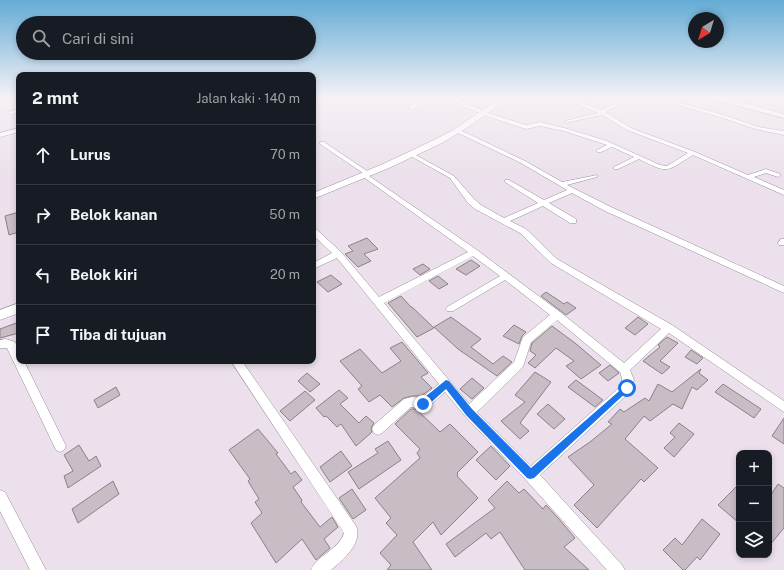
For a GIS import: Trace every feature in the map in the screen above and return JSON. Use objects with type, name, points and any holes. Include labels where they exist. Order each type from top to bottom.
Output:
[{"type":"street","points":[[316,195],[410,154],[458,131],[468,124]]},
{"type":"street","points":[[516,124],[526,127],[540,124],[546,125],[588,136],[612,145],[659,167],[668,168],[693,154]]},
{"type":"street","points":[[620,124],[629,129],[693,154],[784,193]]},
{"type":"street","points":[[742,124],[784,133]]},
{"type":"street","points":[[0,135],[16,131]]},
{"type":"street","points":[[458,131],[523,162],[608,209],[784,290]]},
{"type":"street","points":[[322,143],[474,252],[557,315],[624,369],[629,381],[627,388],[530,475]]},
{"type":"street","points":[[599,151],[612,145]]},
{"type":"street","points":[[410,154],[452,177],[471,202],[478,207],[506,220],[523,231],[554,261],[668,328],[784,407]]},
{"type":"street","points":[[616,168],[639,157]]},
{"type":"street","points":[[748,177],[766,171],[778,175]]},
{"type":"street","points":[[561,184],[595,176]]},
{"type":"street","points":[[507,181],[573,221]]},
{"type":"street","points":[[506,220],[572,190]]},
{"type":"street","points":[[316,234],[338,254],[469,412],[530,475],[617,570]]},
{"type":"street","points":[[378,302],[474,252]]},
{"type":"street","points":[[316,265],[338,254]]},
{"type":"street","points":[[450,309],[506,276]]},
{"type":"street","points":[[0,315],[16,309]]},
{"type":"street","points":[[469,412],[519,364],[527,340],[557,315]]},
{"type":"street","points":[[624,369],[668,328]]},
{"type":"street","points":[[0,344],[6,343],[12,345],[16,354]]},
{"type":"street","points":[[20,364],[60,446]]},
{"type":"street","points":[[238,364],[352,531],[352,537],[348,543],[319,570]]},
{"type":"street","points":[[378,429],[408,403],[412,402],[423,404],[446,384]]},
{"type":"street","points":[[0,497],[38,570]]},
{"type":"building","points":[[16,213],[16,233],[9,235],[5,216]]},
{"type":"building","points":[[367,238],[378,249],[364,254],[371,261],[358,267],[345,254],[353,251],[348,246]]},
{"type":"building","points":[[471,260],[480,266],[466,275],[456,269]]},
{"type":"building","points":[[423,264],[430,269],[420,275],[413,269]]},
{"type":"building","points":[[331,275],[342,284],[328,292],[317,282]]},
{"type":"building","points":[[438,276],[448,284],[439,289],[429,281]]},
{"type":"building","points":[[546,292],[564,304],[567,302],[576,308],[566,315],[541,296]]},
{"type":"building","points":[[401,296],[434,328],[417,337],[388,303]]},
{"type":"building","points":[[451,317],[481,339],[471,347],[493,364],[503,356],[512,362],[497,376],[458,349],[434,327]]},
{"type":"building","points":[[638,317],[648,324],[635,335],[625,328]]},
{"type":"building","points":[[16,323],[16,334],[0,338],[0,329]]},
{"type":"building","points":[[514,325],[526,332],[522,336],[519,344],[503,336]]},
{"type":"building","points":[[552,326],[601,365],[581,379],[566,366],[574,361],[556,348],[535,368],[528,363],[536,355],[530,351],[532,343]]},
{"type":"building","points":[[667,337],[678,343],[660,361],[670,367],[662,374],[643,361],[660,347],[658,345]]},
{"type":"building","points":[[402,342],[428,373],[421,377],[432,388],[421,396],[404,398],[392,407],[380,395],[369,402],[358,389],[362,386],[340,361],[360,349],[382,373],[401,361],[390,348]]},
{"type":"building","points":[[691,350],[703,358],[697,364],[685,357]]},
{"type":"building","points":[[610,365],[619,373],[608,381],[599,373]]},
{"type":"building","points":[[701,369],[699,373],[708,380],[697,390],[692,387],[682,409],[673,404],[650,421],[644,416],[625,439],[658,468],[644,482],[641,479],[597,528],[574,505],[594,485],[568,457],[590,442],[612,424],[608,422],[620,409],[624,412],[645,398],[649,401],[658,384],[672,392]]},
{"type":"building","points":[[535,372],[551,382],[520,423],[529,431],[520,439],[501,421],[525,402],[515,395]]},
{"type":"building","points":[[307,373],[320,384],[310,392],[298,381]]},
{"type":"building","points":[[472,378],[484,388],[472,399],[460,389]]},
{"type":"building","points":[[576,380],[603,400],[595,407],[568,387]]},
{"type":"building","points":[[723,384],[761,409],[754,418],[715,392]]},
{"type":"building","points":[[116,387],[120,395],[98,408],[94,400]]},
{"type":"building","points":[[339,390],[348,398],[340,404],[359,423],[366,416],[374,423],[371,428],[372,432],[356,446],[341,424],[337,427],[326,416],[324,417],[316,408]]},
{"type":"building","points":[[305,391],[315,400],[290,421],[280,411]]},
{"type":"building","points":[[548,404],[565,419],[554,429],[537,414]]},
{"type":"building","points":[[411,409],[416,409],[440,432],[450,424],[478,452],[457,473],[457,476],[478,498],[441,535],[433,522],[413,542],[432,570],[387,570],[391,565],[380,553],[397,535],[386,523],[391,518],[375,498],[420,458],[417,453],[420,449],[395,424]]},
{"type":"building","points":[[784,418],[784,444],[772,436]]},
{"type":"building","points":[[679,423],[694,434],[674,457],[664,448],[675,437],[670,433]]},
{"type":"building","points":[[258,429],[278,453],[276,454],[291,474],[295,471],[302,480],[293,487],[302,500],[301,502],[320,527],[332,517],[338,527],[324,539],[330,548],[316,560],[302,539],[276,563],[251,523],[262,513],[255,502],[259,499],[248,481],[250,479],[229,450]]},
{"type":"building","points":[[388,441],[401,460],[359,489],[348,472],[378,453],[375,449]]},
{"type":"building","points":[[79,445],[89,461],[96,456],[101,466],[68,488],[64,476],[73,471],[64,455]]},
{"type":"building","points":[[491,446],[510,466],[496,480],[476,460]]},
{"type":"building","points":[[341,451],[352,466],[330,482],[320,467]]},
{"type":"building","points":[[113,481],[119,494],[78,523],[72,509]]},
{"type":"building","points":[[507,481],[519,493],[524,489],[543,509],[546,505],[558,518],[575,538],[564,547],[589,570],[525,570],[500,532],[491,539],[486,533],[455,557],[446,544],[495,508],[488,500]]},
{"type":"building","points":[[778,484],[784,488],[784,528],[772,542],[772,522],[772,493]]},
{"type":"building","points":[[736,487],[736,520],[718,505]]},
{"type":"building","points":[[352,489],[366,510],[353,519],[339,498]]},
{"type":"building","points":[[702,519],[720,534],[700,560],[697,557],[685,570],[683,570],[663,550],[675,538],[682,545]]},
{"type":"route","points":[[423,404],[426,403],[446,384],[469,412],[530,475],[627,388]]}]
